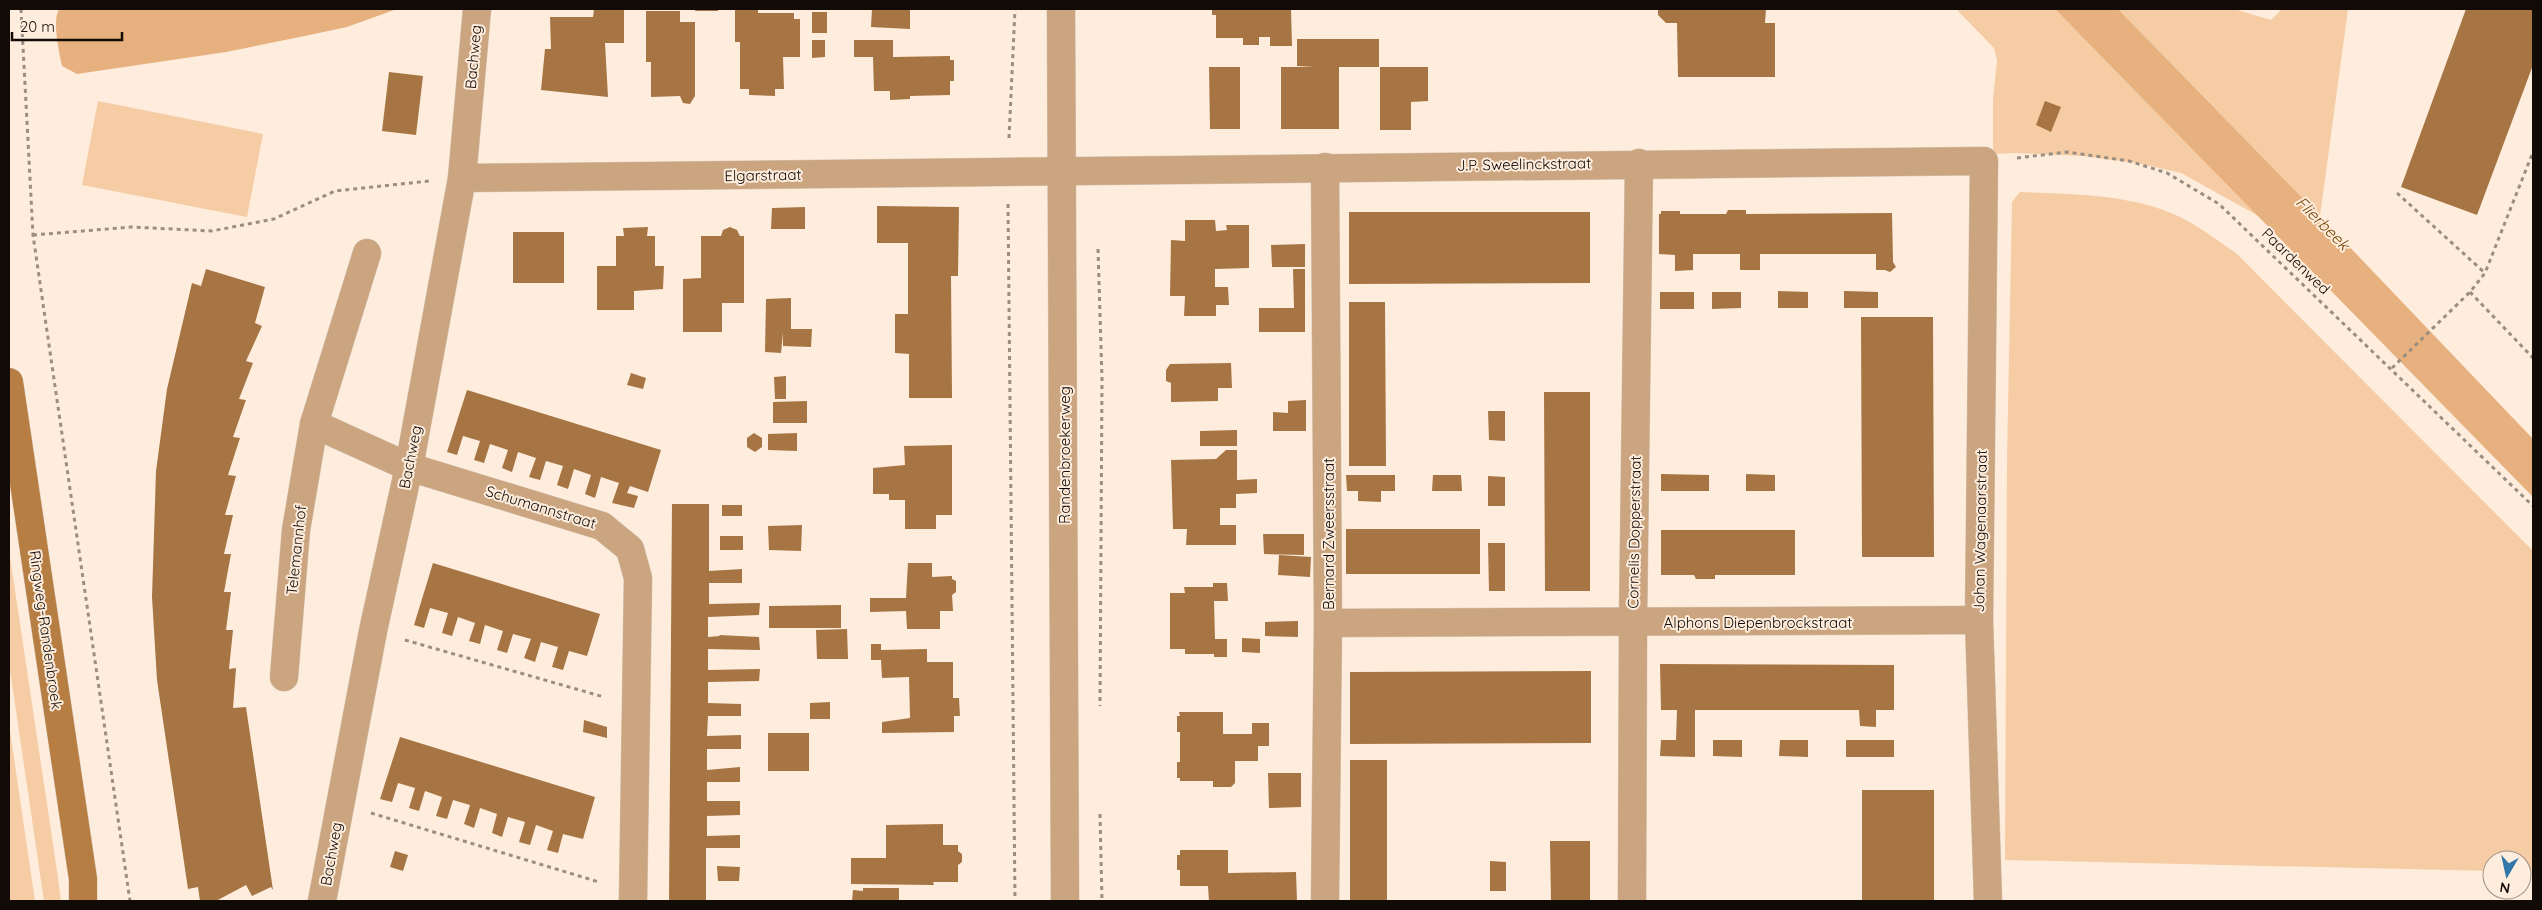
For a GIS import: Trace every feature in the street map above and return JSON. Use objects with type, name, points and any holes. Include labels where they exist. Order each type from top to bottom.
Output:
[{"type":"main road","name":"Ringweg-Randenbroek","points":[[9,382],[86,894]]},
{"type":"street","name":"Bachweg","points":[[322,901],[373,631],[409,467],[462,178],[477,9]]},
{"type":"street","name":"Randenbroekerweg","points":[[1061,9],[1064,172],[1065,901]]},
{"type":"street","name":"J.P. Sweelinckstraat","points":[[1064,172],[1639,163],[1984,161]]},
{"type":"street","name":"Johan Wagenaarstraat","points":[[1984,161],[1979,620],[1988,901]]},
{"type":"street","name":"Cornelis Dopperstraat","points":[[1632,901],[1633,622],[1639,163]]},
{"type":"street","name":"Bernard Zweersstraat","points":[[1325,167],[1328,623],[1325,901]]},
{"type":"street","name":"Elgarstraat","points":[[462,178],[1064,172]]},
{"type":"street","name":"Telemannhof","points":[[284,677],[296,530],[314,424],[367,253]]},
{"type":"street","points":[[314,424],[409,467]]},
{"type":"street","name":"Schumannstraat","points":[[409,467],[602,526],[630,549],[638,578],[633,897]]},
{"type":"street","name":"Alphons Diepenbrockstraat","points":[[1328,623],[1979,620]]},
{"type":"path","points":[[20,9],[33,235],[130,901]]},
{"type":"path","points":[[1015,9],[1008,172],[1015,901]]},
{"type":"path","name":"Paardenwed","points":[[1984,161],[2067,152],[2129,161],[2168,173],[2220,204],[2533,506]]},
{"type":"path","points":[[2392,368],[2470,292],[2485,273],[2533,152]]},
{"type":"path","points":[[33,235],[132,227],[212,231],[274,219],[335,191],[462,178]]},
{"type":"path","points":[[2397,193],[2485,273]]},
{"type":"path","points":[[1098,241],[1102,379],[1100,709]]},
{"type":"path","points":[[2470,292],[2533,358]]},
{"type":"path","points":[[373,631],[636,706]]},
{"type":"path","points":[[340,804],[633,897]]},
{"type":"path","points":[[1100,807],[1102,901]]},
{"type":"shaded area","points":[[1956,9],[2055,9],[2262,218],[2181,173],[2142,164],[2083,156],[1993,154],[1993,99],[1997,60],[1994,48]]},
{"type":"shaded area","points":[[2118,9],[2234,9],[2271,20],[2282,9],[2348,9],[2320,216]]},
{"type":"shaded area","points":[[98,101],[263,134],[247,217],[82,185]]},
{"type":"shaded area","points":[[2020,192],[2101,196],[2141,203],[2160,209],[2178,216],[2201,229],[2236,253],[2533,551],[2533,871],[2532,850],[2482,850],[2482,871],[2005,860],[2007,460],[2012,202]]},
{"type":"shaded area","points":[[9,550],[61,901],[44,901],[9,663]]},
{"type":"shaded area","points":[[9,724],[35,901],[9,901]]},
{"type":"water","points":[[59,9],[397,9],[347,27],[295,38],[226,52],[77,74],[62,66],[56,29]]},
{"type":"water","name":"Flierbeek","points":[[2055,9],[2118,9],[2320,216],[2533,439],[2533,497]]},
{"type":"building","points":[[594,9],[624,9],[624,43],[605,43],[608,97],[541,90],[545,49],[551,49],[550,17],[593,17]]},
{"type":"building","points":[[695,9],[718,9],[718,11],[695,11]]},
{"type":"building","points":[[735,9],[758,9],[758,13],[794,13],[794,19],[800,19],[800,57],[783,57],[784,89],[775,89],[775,96],[749,95],[749,89],[740,89],[740,42],[735,42]]},
{"type":"building","points":[[872,9],[910,9],[910,29],[871,27]]},
{"type":"building","points":[[1212,9],[1291,9],[1292,46],[1270,46],[1270,37],[1259,37],[1259,45],[1243,45],[1243,38],[1216,38],[1216,15],[1212,15]]},
{"type":"building","points":[[1658,9],[1766,9],[1765,23],[1775,23],[1775,77],[1678,77],[1677,23],[1666,23],[1658,15]]},
{"type":"building","points":[[2466,9],[2533,9],[2533,65],[2477,215],[2401,187]]},
{"type":"building","points":[[646,11],[680,11],[680,22],[695,22],[695,96],[690,104],[683,103],[680,96],[651,97],[651,62],[646,62]]},
{"type":"building","points":[[812,12],[827,12],[827,33],[812,33]]},
{"type":"building","points":[[1297,39],[1379,39],[1379,67],[1339,67],[1339,129],[1281,129],[1281,67],[1314,67],[1297,66]]},
{"type":"building","points":[[812,40],[825,40],[825,57],[812,58]]},
{"type":"building","points":[[854,40],[893,40],[893,57],[950,56],[950,60],[954,60],[954,81],[950,81],[950,95],[910,96],[910,99],[890,100],[890,91],[874,91],[873,57],[854,57]]},
{"type":"building","points":[[1209,67],[1240,67],[1240,129],[1210,129]]},
{"type":"building","points":[[1380,67],[1428,67],[1428,101],[1411,102],[1411,130],[1380,130]]},
{"type":"building","points":[[389,72],[423,76],[416,135],[382,131]]},
{"type":"building","points":[[2045,101],[2061,107],[2051,132],[2036,125]]},
{"type":"building","points":[[877,206],[959,207],[958,276],[951,276],[952,398],[909,398],[909,354],[895,353],[895,314],[908,314],[908,243],[877,243]]},
{"type":"building","points":[[805,207],[805,229],[771,229],[772,208]]},
{"type":"building","points":[[1728,210],[1746,210],[1746,214],[1892,213],[1893,262],[1896,267],[1890,272],[1876,270],[1876,254],[1760,254],[1760,270],[1740,270],[1740,254],[1693,254],[1693,270],[1675,271],[1675,255],[1659,254],[1659,214],[1661,214],[1661,211],[1680,211],[1680,214],[1726,214]]},
{"type":"building","points":[[1349,212],[1590,212],[1590,283],[1349,284]]},
{"type":"building","points":[[1185,220],[1215,220],[1216,231],[1227,230],[1226,225],[1249,225],[1249,268],[1215,269],[1215,287],[1228,287],[1229,305],[1216,305],[1216,316],[1184,316],[1185,296],[1170,296],[1171,240],[1185,241]]},
{"type":"building","points":[[648,227],[647,236],[655,236],[655,266],[664,266],[663,289],[634,291],[634,310],[597,310],[597,266],[616,266],[616,236],[624,236],[623,228]]},
{"type":"building","points":[[730,227],[737,230],[740,236],[744,236],[744,303],[722,303],[722,332],[683,332],[683,279],[701,278],[701,236],[721,236],[723,230]]},
{"type":"building","points":[[513,232],[564,232],[564,283],[513,283]]},
{"type":"building","points":[[1305,244],[1305,267],[1272,267],[1271,245]]},
{"type":"building","points":[[206,269],[265,287],[255,323],[262,326],[246,361],[253,363],[239,399],[246,400],[233,437],[240,438],[228,475],[236,476],[225,515],[233,515],[224,554],[231,554],[224,592],[231,592],[226,630],[233,630],[229,669],[236,668],[233,708],[246,707],[273,890],[271,887],[252,896],[246,885],[216,901],[200,901],[198,887],[188,889],[157,680],[152,597],[156,471],[167,389],[192,283],[201,286]]},
{"type":"building","points":[[1293,269],[1305,269],[1305,332],[1259,332],[1259,308],[1294,308]]},
{"type":"building","points":[[1778,291],[1808,292],[1808,308],[1778,308]]},
{"type":"building","points":[[1844,291],[1878,292],[1878,308],[1844,308]]},
{"type":"building","points":[[1660,292],[1694,292],[1694,309],[1660,309]]},
{"type":"building","points":[[1712,292],[1741,292],[1741,308],[1712,309]]},
{"type":"building","points":[[791,298],[791,329],[812,329],[811,347],[783,346],[783,332],[781,353],[765,352],[766,299]]},
{"type":"building","points":[[1349,302],[1385,302],[1386,466],[1349,466]]},
{"type":"building","points":[[1861,317],[1933,317],[1934,557],[1862,557]]},
{"type":"building","points":[[1231,363],[1232,388],[1218,388],[1218,401],[1171,402],[1171,383],[1166,381],[1166,370],[1170,364]]},
{"type":"building","points":[[631,373],[646,378],[643,389],[627,385]]},
{"type":"building","points":[[786,376],[786,399],[775,399],[774,377]]},
{"type":"building","points":[[467,390],[661,450],[648,492],[630,486],[627,493],[638,496],[634,508],[612,503],[619,483],[601,477],[595,498],[585,494],[591,475],[574,469],[568,489],[557,485],[563,466],[546,461],[540,480],[529,477],[536,458],[518,452],[512,472],[502,468],[508,450],[490,444],[484,463],[474,460],[480,441],[463,436],[457,455],[447,452]]},
{"type":"building","points":[[1544,392],[1590,392],[1590,591],[1545,591]]},
{"type":"building","points":[[1306,400],[1306,431],[1273,431],[1273,412],[1288,413],[1288,401]]},
{"type":"building","points":[[807,401],[807,423],[773,423],[773,402]]},
{"type":"building","points":[[1488,411],[1505,411],[1505,441],[1489,440]]},
{"type":"building","points":[[1237,430],[1237,446],[1200,446],[1200,431]]},
{"type":"building","points":[[754,433],[762,438],[762,447],[755,452],[747,447],[747,438]]},
{"type":"building","points":[[797,433],[797,451],[768,450],[768,434]]},
{"type":"building","points":[[952,445],[952,515],[936,515],[936,529],[905,529],[905,500],[889,500],[889,494],[873,494],[873,468],[905,465],[904,446]]},
{"type":"building","points":[[1226,450],[1237,450],[1237,480],[1257,479],[1257,493],[1236,494],[1236,508],[1220,508],[1220,525],[1236,525],[1236,545],[1186,545],[1187,529],[1173,529],[1171,460],[1216,459]]},
{"type":"building","points":[[1661,474],[1709,475],[1709,491],[1661,491]]},
{"type":"building","points":[[1746,474],[1775,475],[1775,491],[1746,491]]},
{"type":"building","points":[[1346,475],[1395,475],[1395,491],[1381,491],[1381,502],[1358,501],[1358,491],[1347,491]]},
{"type":"building","points":[[1433,475],[1461,475],[1462,491],[1432,491]]},
{"type":"building","points":[[1488,476],[1505,477],[1505,506],[1488,506]]},
{"type":"building","points":[[672,504],[709,504],[709,571],[742,569],[742,583],[709,583],[709,604],[760,603],[759,615],[708,617],[708,637],[719,635],[759,637],[760,650],[708,649],[708,670],[760,669],[759,681],[708,682],[708,703],[741,704],[741,716],[708,716],[707,736],[741,735],[741,749],[707,749],[707,770],[740,767],[740,782],[707,782],[707,801],[740,801],[740,815],[707,816],[707,836],[740,835],[740,848],[706,848],[706,901],[669,901]]},
{"type":"building","points":[[722,505],[742,505],[742,516],[722,516]]},
{"type":"building","points":[[802,525],[801,551],[769,550],[768,526]]},
{"type":"building","points":[[1346,529],[1480,529],[1480,574],[1346,574]]},
{"type":"building","points":[[1661,530],[1795,530],[1795,575],[1715,575],[1715,579],[1696,579],[1694,575],[1661,575]]},
{"type":"building","points":[[1263,534],[1304,534],[1304,555],[1264,554]]},
{"type":"building","points":[[720,536],[743,536],[743,550],[720,550]]},
{"type":"building","points":[[1488,543],[1505,543],[1505,591],[1489,591]]},
{"type":"building","points":[[1279,555],[1311,557],[1310,577],[1278,575]]},
{"type":"building","points":[[433,563],[600,614],[587,656],[569,651],[563,670],[552,667],[558,647],[541,642],[535,662],[524,658],[531,639],[513,634],[507,653],[497,650],[503,631],[485,625],[480,644],[469,641],[475,623],[458,617],[452,636],[442,633],[448,613],[430,608],[424,628],[414,625]]},
{"type":"building","points":[[908,563],[932,563],[932,577],[952,576],[952,579],[956,581],[956,592],[952,595],[953,611],[940,611],[940,629],[907,629],[906,611],[870,612],[870,598],[906,598]]},
{"type":"building","points":[[1213,583],[1227,583],[1228,601],[1214,601],[1215,639],[1227,639],[1227,657],[1214,657],[1214,654],[1185,654],[1185,649],[1170,649],[1170,593],[1185,593],[1184,587],[1213,587]]},
{"type":"building","points":[[841,605],[841,628],[769,628],[769,606]]},
{"type":"building","points":[[1298,621],[1298,637],[1265,636],[1265,622]]},
{"type":"building","points":[[847,629],[848,659],[817,659],[816,630]]},
{"type":"building","points":[[1242,638],[1260,639],[1260,653],[1242,652]]},
{"type":"building","points":[[871,644],[881,644],[881,650],[927,649],[927,662],[953,662],[953,698],[959,698],[960,716],[954,716],[954,732],[882,733],[882,722],[910,718],[909,677],[882,678],[881,660],[871,660]]},
{"type":"building","points":[[1660,664],[1894,665],[1894,710],[1876,710],[1876,727],[1860,726],[1859,710],[1695,710],[1695,757],[1660,756],[1661,740],[1676,740],[1677,710],[1661,710]]},
{"type":"building","points":[[1591,671],[1591,743],[1350,744],[1350,672]]},
{"type":"building","points":[[830,702],[830,719],[810,719],[810,703]]},
{"type":"building","points":[[1179,712],[1223,712],[1223,734],[1252,734],[1252,723],[1269,723],[1269,746],[1258,746],[1258,761],[1235,761],[1235,783],[1231,787],[1213,787],[1213,781],[1180,781],[1180,778],[1177,778],[1177,762],[1180,762],[1180,732],[1177,732],[1177,716],[1180,716]]},
{"type":"building","points":[[584,720],[607,727],[607,738],[583,732]]},
{"type":"building","points":[[768,733],[809,733],[809,771],[768,771]]},
{"type":"building","points":[[400,737],[595,797],[583,839],[563,834],[558,853],[547,850],[553,831],[536,825],[530,845],[519,842],[525,822],[508,817],[502,837],[492,833],[497,814],[480,808],[474,828],[464,824],[470,805],[453,800],[447,819],[436,816],[442,797],[425,791],[419,811],[409,808],[415,788],[398,783],[392,802],[380,799]]},
{"type":"building","points":[[1713,740],[1742,740],[1742,757],[1713,756]]},
{"type":"building","points":[[1780,740],[1808,740],[1808,757],[1779,756]]},
{"type":"building","points":[[1846,740],[1894,740],[1894,757],[1846,757]]},
{"type":"building","points":[[1350,760],[1387,760],[1387,901],[1350,901]]},
{"type":"building","points":[[1268,773],[1301,773],[1301,807],[1269,808]]},
{"type":"building","points":[[1862,790],[1934,790],[1934,901],[1862,901]]},
{"type":"building","points":[[943,824],[943,845],[958,845],[958,851],[962,854],[962,862],[958,865],[958,882],[933,882],[934,885],[851,884],[851,858],[886,858],[886,825]]},
{"type":"building","points":[[1550,841],[1590,841],[1590,901],[1551,901]]},
{"type":"building","points":[[1180,850],[1228,850],[1228,873],[1296,872],[1297,901],[1209,901],[1208,886],[1180,886],[1180,870],[1177,870],[1177,855],[1180,855]]},
{"type":"building","points":[[395,851],[408,855],[403,871],[390,867]]},
{"type":"building","points":[[1490,861],[1506,862],[1506,891],[1490,891]]},
{"type":"building","points":[[717,866],[740,867],[739,881],[718,881]]},
{"type":"building","points":[[863,888],[899,888],[899,901],[852,901],[853,890],[863,891]]}]
